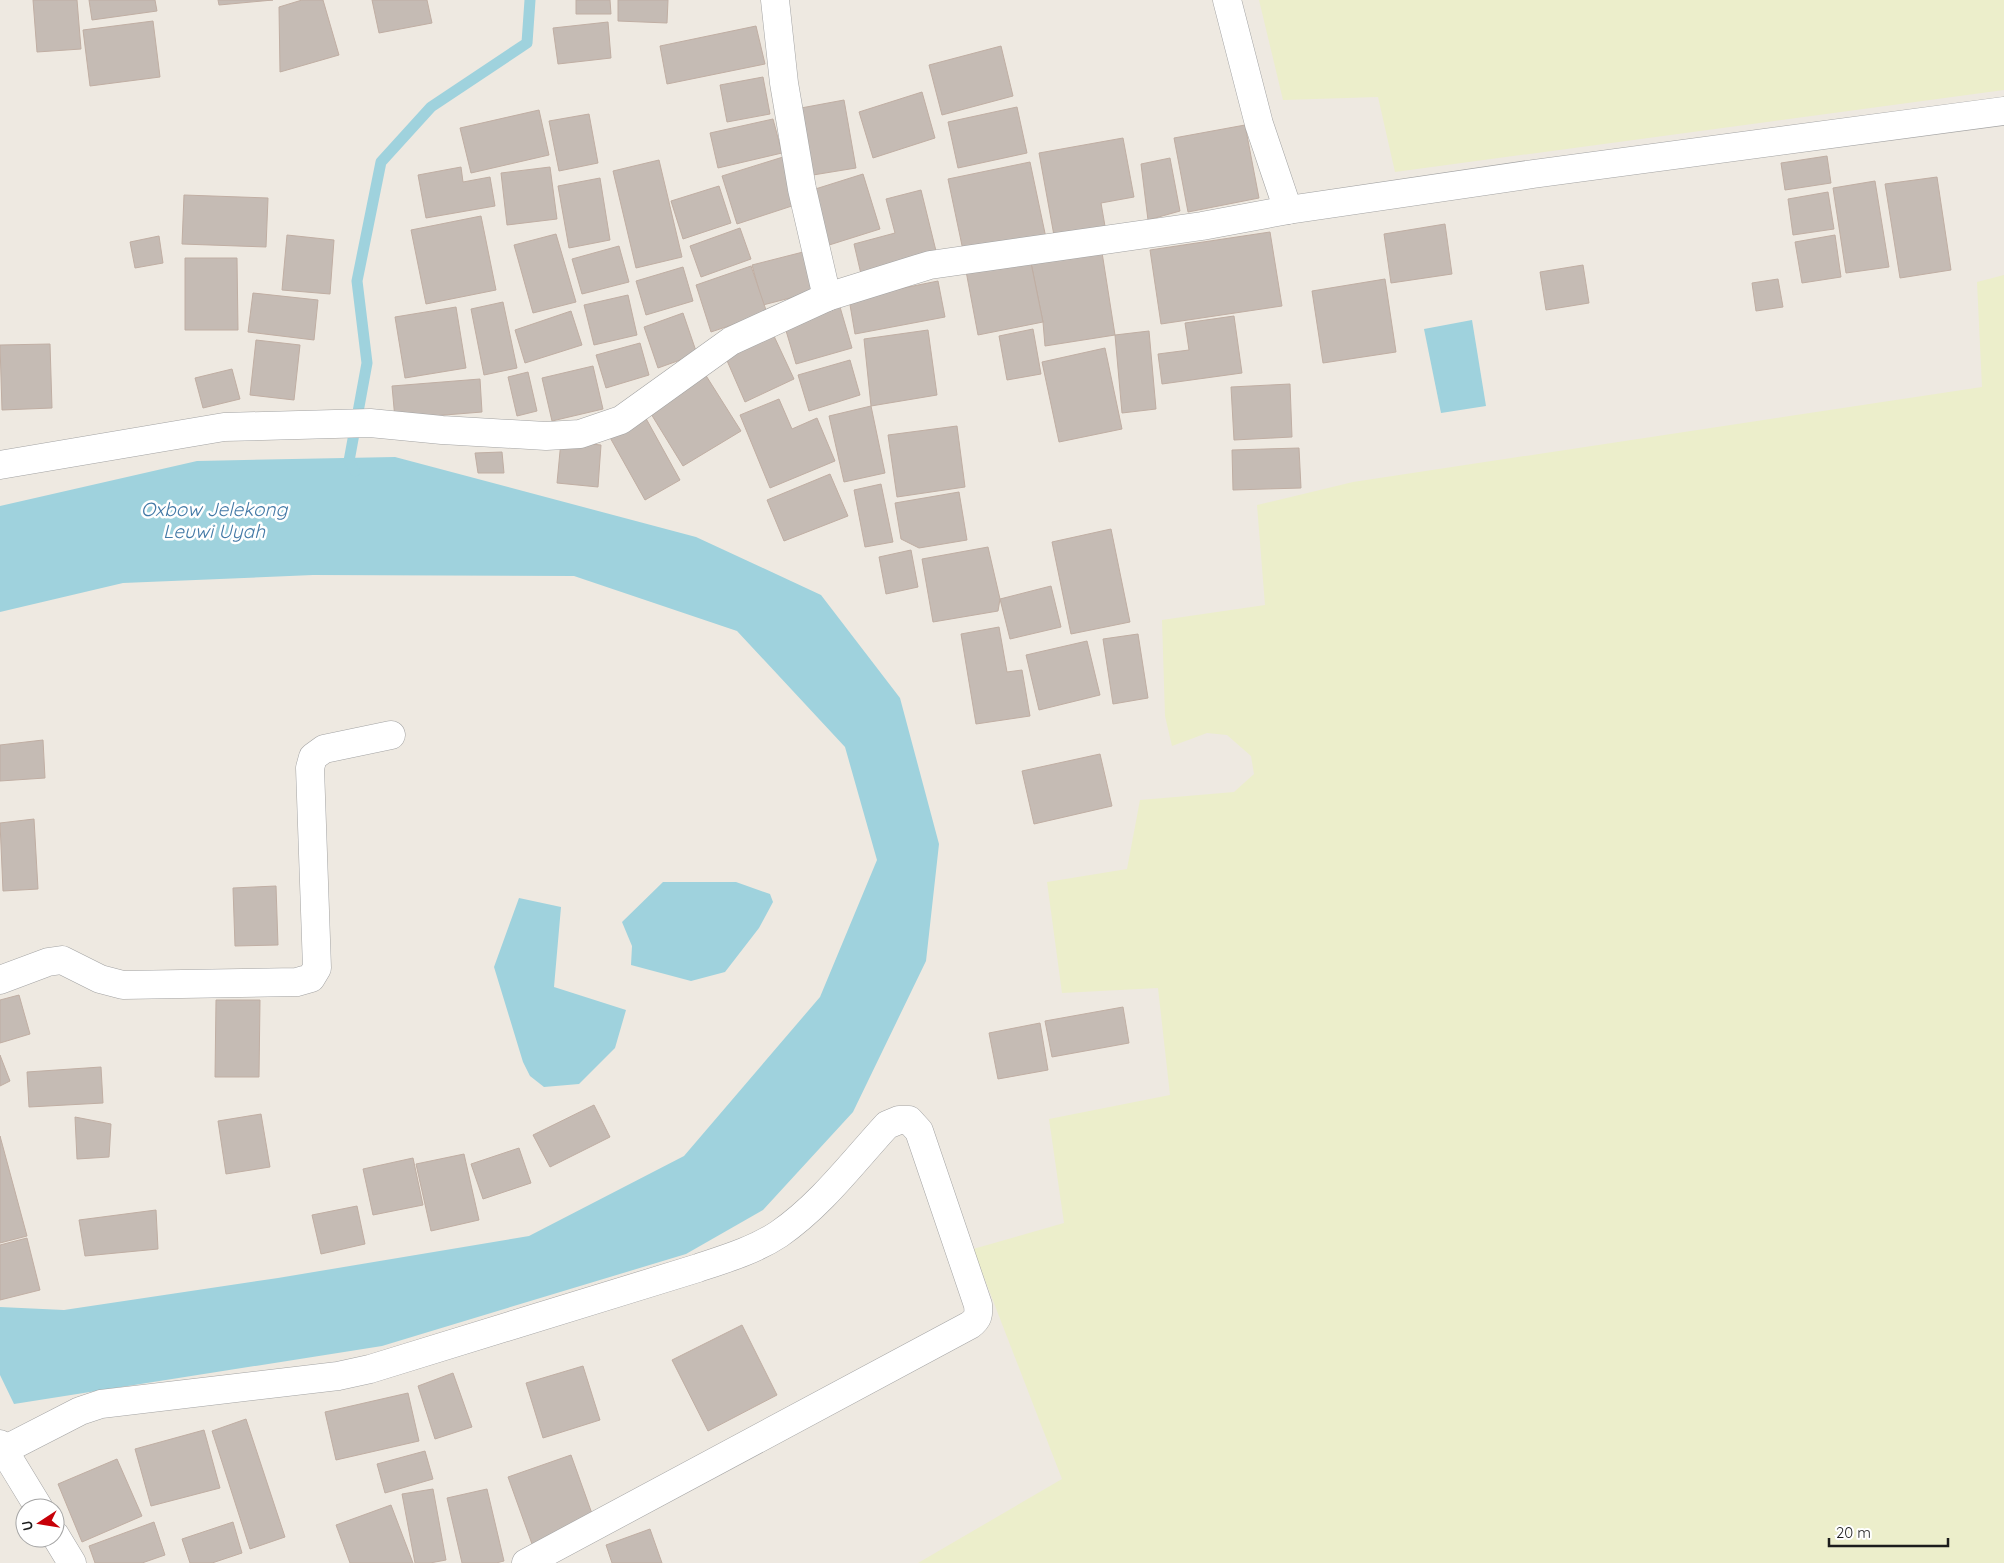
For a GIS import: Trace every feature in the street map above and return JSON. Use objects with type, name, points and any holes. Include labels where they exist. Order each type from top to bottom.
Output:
[{"type":"street","points":[[775,0],[784,83],[802,189],[827,297]]},
{"type":"street","points":[[1227,0],[1259,124],[1288,210]]},
{"type":"street","points":[[0,465],[224,426],[370,423],[442,430],[546,436],[580,434],[621,420],[731,341],[827,297],[930,265],[1202,226],[1288,210],[1543,173],[2004,111]]},
{"type":"street","points":[[0,980],[48,962],[62,960],[100,979],[123,985],[297,982],[311,978],[317,968],[310,768],[313,757],[324,749],[391,735]]},
{"type":"street","points":[[33,1498],[2,1447],[80,1411],[101,1404],[338,1376],[370,1369],[745,1252],[778,1235],[806,1213],[887,1125],[898,1120],[909,1120],[919,1131],[978,1304],[979,1314],[977,1320],[970,1326],[526,1563]]},
{"type":"street","points":[[63,1548],[72,1563]]},
{"type":"green space","points":[[1259,0],[2004,0],[2004,90],[1395,172],[1378,97],[1283,100]]},
{"type":"green space","points":[[2004,275],[2004,1563],[918,1563],[1062,1479],[973,1249],[1064,1223],[1049,1119],[1170,1095],[1158,988],[1062,993],[1047,882],[1127,869],[1140,800],[1234,792],[1254,774],[1251,756],[1227,735],[1207,733],[1172,746],[1165,716],[1162,620],[1265,605],[1257,505],[1353,482],[1982,387],[1977,282]]},
{"type":"water","points":[[1472,320],[1486,406],[1441,413],[1424,329]]},
{"type":"water","name":"Oxbow Jelekong Leuwi Uyah","points":[[395,457],[696,537],[821,595],[900,698],[939,844],[926,961],[853,1112],[763,1210],[686,1254],[382,1346],[14,1404],[0,1375],[0,1307],[64,1310],[278,1278],[529,1236],[684,1156],[820,997],[877,860],[845,747],[737,631],[574,576],[313,575],[123,583],[0,612],[0,506],[197,461]]},
{"type":"water","points":[[663,882],[736,882],[770,894],[773,902],[759,928],[725,972],[691,981],[631,965],[632,946],[622,922]]},
{"type":"water","points":[[519,898],[561,907],[554,987],[626,1010],[615,1048],[579,1084],[544,1087],[530,1076],[523,1062],[494,967]]},
{"type":"building","points":[[33,0],[77,0],[81,49],[37,52]]},
{"type":"building","points":[[89,0],[155,0],[157,11],[92,20]]},
{"type":"building","points":[[218,0],[273,0],[219,5]]},
{"type":"building","points":[[302,0],[323,0],[339,55],[280,72],[279,7]]},
{"type":"building","points":[[372,0],[427,0],[432,23],[379,33]]},
{"type":"building","points":[[576,0],[610,0],[611,14],[576,14]]},
{"type":"building","points":[[618,0],[668,0],[667,23],[618,21]]},
{"type":"building","points":[[153,21],[160,77],[90,86],[83,30]]},
{"type":"building","points":[[608,22],[611,58],[558,64],[553,28]]},
{"type":"building","points":[[756,26],[765,64],[667,84],[660,46]]},
{"type":"building","points":[[1001,46],[1013,96],[942,115],[929,65]]},
{"type":"building","points":[[763,77],[770,114],[727,122],[720,85]]},
{"type":"building","points":[[922,92],[935,138],[873,158],[859,112]]},
{"type":"building","points":[[844,100],[856,168],[813,175],[801,108]]},
{"type":"building","points":[[1017,107],[1027,153],[958,168],[948,122]]},
{"type":"building","points":[[539,110],[549,155],[471,173],[460,128]]},
{"type":"building","points":[[589,114],[598,163],[559,171],[549,121]]},
{"type":"building","points":[[773,119],[782,153],[718,168],[710,133]]},
{"type":"building","points":[[1245,125],[1259,198],[1188,212],[1174,138]]},
{"type":"building","points":[[1123,138],[1134,197],[1101,203],[1106,232],[1055,241],[1039,153]]},
{"type":"building","points":[[1827,156],[1831,183],[1785,190],[1781,163]]},
{"type":"building","points":[[783,157],[798,204],[737,224],[722,176]]},
{"type":"building","points":[[1170,158],[1180,211],[1148,220],[1141,164]]},
{"type":"building","points":[[659,160],[682,257],[636,268],[613,171]]},
{"type":"building","points":[[1030,162],[1046,238],[964,255],[948,179]]},
{"type":"building","points":[[461,167],[463,182],[490,177],[495,206],[426,218],[418,175]]},
{"type":"building","points":[[550,167],[557,219],[507,225],[501,173]]},
{"type":"building","points":[[863,174],[880,229],[826,246],[809,191]]},
{"type":"building","points":[[1937,177],[1951,270],[1900,278],[1885,184]]},
{"type":"building","points":[[600,178],[610,240],[569,248],[558,186]]},
{"type":"building","points":[[1875,181],[1889,267],[1846,273],[1833,188]]},
{"type":"building","points":[[719,186],[731,223],[683,239],[671,201]]},
{"type":"building","points":[[921,190],[937,255],[861,274],[854,244],[895,233],[886,199]]},
{"type":"building","points":[[1828,192],[1834,229],[1793,235],[1788,199]]},
{"type":"building","points":[[184,195],[268,198],[266,247],[182,244]]},
{"type":"building","points":[[481,216],[496,290],[426,304],[411,230]]},
{"type":"building","points":[[1445,224],[1452,274],[1391,283],[1384,234]]},
{"type":"building","points":[[740,228],[751,259],[701,277],[690,246]]},
{"type":"building","points":[[1270,232],[1282,306],[1161,324],[1150,250]]},
{"type":"building","points":[[556,234],[576,302],[533,313],[514,245]]},
{"type":"building","points":[[287,235],[334,240],[330,294],[282,290]]},
{"type":"building","points":[[1835,235],[1841,277],[1802,283],[1795,242]]},
{"type":"building","points":[[159,236],[163,263],[135,268],[130,242]]},
{"type":"building","points":[[619,246],[629,282],[582,294],[572,259]]},
{"type":"building","points":[[1101,246],[1115,335],[1045,346],[1043,322],[1030,258]]},
{"type":"building","points":[[807,251],[817,291],[763,305],[752,265]]},
{"type":"building","points":[[185,258],[237,258],[238,330],[185,330]]},
{"type":"building","points":[[1030,258],[1043,322],[978,335],[966,271]]},
{"type":"building","points":[[1583,265],[1589,303],[1546,310],[1540,272]]},
{"type":"building","points":[[751,266],[767,313],[711,332],[696,285]]},
{"type":"building","points":[[683,267],[693,301],[646,315],[636,281]]},
{"type":"building","points":[[1385,279],[1396,352],[1323,363],[1312,291]]},
{"type":"building","points":[[1778,279],[1783,307],[1756,311],[1752,283]]},
{"type":"building","points":[[938,281],[945,317],[855,334],[849,299]]},
{"type":"building","points":[[253,293],[318,300],[314,340],[248,332]]},
{"type":"building","points":[[628,295],[637,335],[594,345],[584,305]]},
{"type":"building","points":[[503,302],[517,368],[484,375],[471,309]]},
{"type":"building","points":[[456,307],[466,368],[405,378],[395,317]]},
{"type":"building","points":[[840,307],[852,348],[796,364],[784,324]]},
{"type":"building","points":[[571,311],[582,345],[525,363],[515,330]]},
{"type":"building","points":[[683,313],[697,354],[658,368],[644,327]]},
{"type":"building","points":[[1234,316],[1242,373],[1162,384],[1158,354],[1189,350],[1185,323]]},
{"type":"building","points":[[1033,329],[1041,374],[1007,380],[999,336]]},
{"type":"building","points":[[928,330],[937,395],[871,406],[864,339]]},
{"type":"building","points":[[1149,331],[1156,409],[1122,413],[1115,335]]},
{"type":"building","points":[[773,334],[794,379],[745,402],[725,356]]},
{"type":"building","points":[[256,340],[300,345],[294,400],[250,395]]},
{"type":"building","points":[[640,343],[649,375],[606,388],[596,355]]},
{"type":"building","points":[[50,344],[52,408],[2,410],[0,345]]},
{"type":"building","points":[[1105,348],[1122,429],[1059,442],[1042,362]]},
{"type":"building","points":[[850,360],[860,395],[809,411],[798,375]]},
{"type":"building","points":[[593,366],[603,409],[552,421],[542,378]]},
{"type":"building","points":[[232,369],[240,399],[203,408],[195,378]]},
{"type":"building","points":[[528,372],[537,411],[517,416],[508,377]]},
{"type":"building","points":[[705,374],[741,431],[683,466],[648,409]]},
{"type":"building","points":[[480,379],[482,412],[395,419],[392,386]]},
{"type":"building","points":[[1290,384],[1292,437],[1234,440],[1231,387]]},
{"type":"building","points":[[779,399],[792,429],[817,418],[835,461],[770,488],[740,415]]},
{"type":"building","points":[[871,406],[885,473],[844,482],[829,416]]},
{"type":"building","points":[[643,413],[680,480],[645,500],[608,434]]},
{"type":"building","points":[[957,426],[965,487],[897,497],[888,435]]},
{"type":"building","points":[[561,441],[601,445],[598,487],[557,483]]},
{"type":"building","points":[[1299,448],[1301,488],[1233,490],[1232,450]]},
{"type":"building","points":[[502,452],[504,473],[478,473],[475,453]]},
{"type":"building","points":[[830,474],[848,516],[784,541],[767,500]]},
{"type":"building","points":[[881,484],[893,542],[865,547],[854,490]]},
{"type":"building","points":[[959,492],[967,540],[919,548],[901,539],[895,503]]},
{"type":"building","points":[[1111,529],[1130,622],[1071,634],[1052,542]]},
{"type":"building","points":[[988,547],[1000,599],[998,611],[933,622],[922,559]]},
{"type":"building","points":[[911,550],[918,587],[886,594],[879,557]]},
{"type":"building","points":[[1051,586],[1061,627],[1010,639],[1000,599]]},
{"type":"building","points":[[999,627],[1007,672],[1022,670],[1030,716],[976,724],[961,634]]},
{"type":"building","points":[[1138,634],[1148,698],[1113,704],[1103,639]]},
{"type":"building","points":[[1087,641],[1100,695],[1039,710],[1026,655]]},
{"type":"building","points":[[43,740],[45,778],[0,781],[0,745]]},
{"type":"building","points":[[1100,754],[1112,806],[1034,824],[1022,771]]},
{"type":"building","points":[[34,819],[38,889],[3,891],[0,823]]},
{"type":"building","points":[[276,886],[278,945],[235,946],[233,888]]},
{"type":"building","points":[[19,995],[30,1034],[0,1043],[0,1000]]},
{"type":"building","points":[[216,1000],[260,1000],[259,1077],[215,1077]]},
{"type":"building","points":[[1123,1007],[1129,1043],[1052,1057],[1045,1021]]},
{"type":"building","points":[[1040,1023],[1048,1070],[998,1079],[989,1033]]},
{"type":"building","points":[[0,1055],[10,1081],[0,1086]]},
{"type":"building","points":[[101,1067],[103,1103],[29,1107],[27,1072]]},
{"type":"building","points":[[594,1105],[610,1137],[550,1167],[533,1135]]},
{"type":"building","points":[[261,1114],[270,1167],[226,1174],[218,1121]]},
{"type":"building","points":[[75,1117],[111,1124],[109,1157],[77,1159]]},
{"type":"building","points":[[0,1136],[27,1236],[0,1243]]},
{"type":"building","points":[[519,1148],[531,1183],[483,1199],[471,1164]]},
{"type":"building","points":[[464,1154],[479,1220],[431,1231],[416,1164]]},
{"type":"building","points":[[413,1158],[423,1205],[373,1215],[363,1169]]},
{"type":"building","points":[[357,1206],[365,1244],[321,1254],[312,1215]]},
{"type":"building","points":[[156,1210],[158,1249],[85,1256],[79,1220]]},
{"type":"building","points":[[27,1238],[40,1290],[0,1300],[0,1245]]},
{"type":"building","points":[[742,1325],[777,1395],[708,1431],[672,1360]]},
{"type":"building","points":[[583,1366],[600,1420],[543,1438],[526,1383]]},
{"type":"building","points":[[453,1373],[472,1427],[435,1439],[418,1386]]},
{"type":"building","points":[[408,1393],[419,1441],[336,1460],[325,1412]]},
{"type":"building","points":[[246,1419],[285,1537],[250,1549],[212,1431]]},
{"type":"building","points":[[204,1430],[220,1488],[151,1506],[135,1449]]},
{"type":"building","points":[[425,1451],[433,1479],[385,1493],[377,1464]]},
{"type":"building","points":[[571,1455],[595,1522],[532,1544],[508,1477]]},
{"type":"building","points":[[117,1459],[142,1516],[82,1542],[58,1484]]},
{"type":"building","points":[[433,1489],[446,1560],[415,1563],[402,1494]]},
{"type":"building","points":[[487,1489],[504,1561],[496,1563],[462,1563],[447,1498]]},
{"type":"building","points":[[391,1505],[413,1563],[350,1563],[336,1525]]},
{"type":"building","points":[[154,1522],[165,1555],[142,1563],[95,1563],[89,1546]]},
{"type":"building","points":[[233,1522],[242,1553],[212,1563],[190,1563],[182,1539]]},
{"type":"building","points":[[650,1529],[662,1563],[612,1563],[606,1545]]},
{"type":"waterway","points":[[355,471],[349,461],[367,363],[357,281],[381,162],[431,107],[527,43],[530,0]]}]
